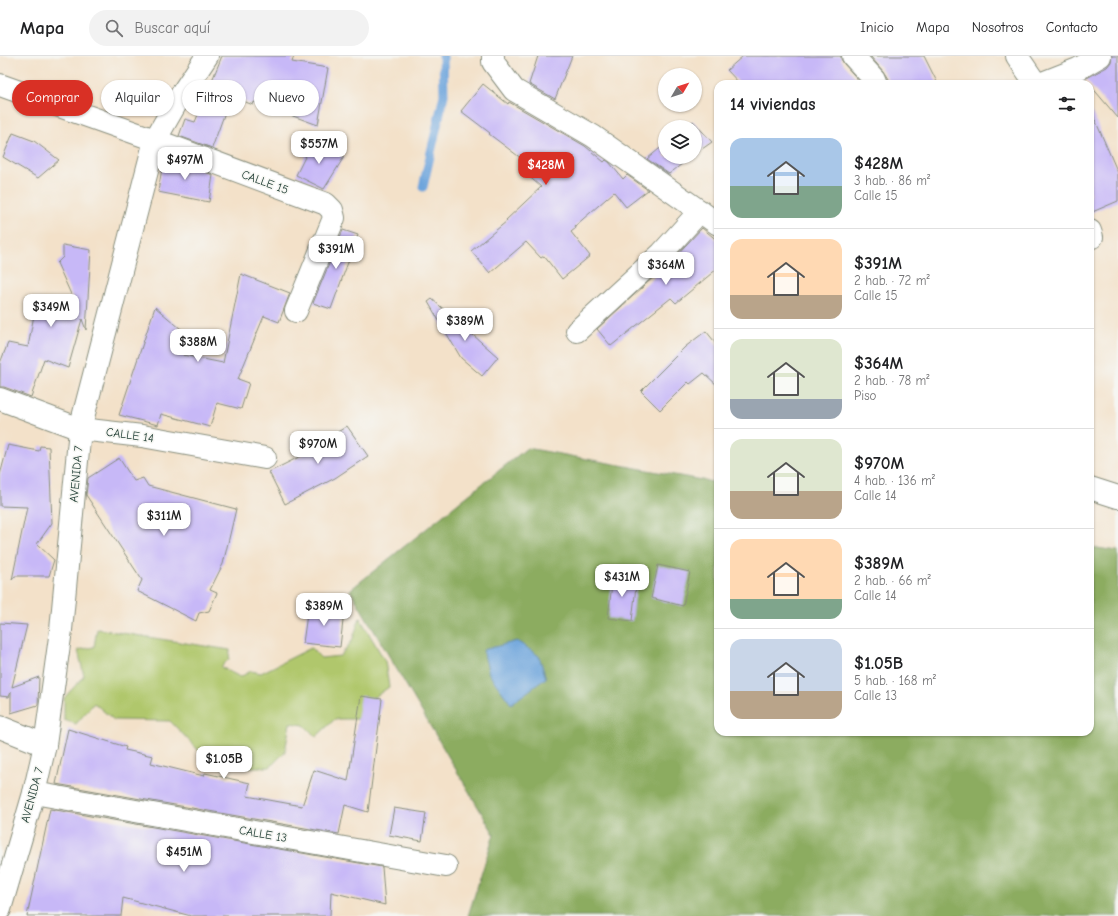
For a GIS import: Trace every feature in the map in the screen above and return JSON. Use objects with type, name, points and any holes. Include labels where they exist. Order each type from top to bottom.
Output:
[{"type":"street","name":"AVENIDA 7","points":[[0,909],[34,793],[45,745],[61,630],[80,429],[155,140],[179,98],[207,56]]},
{"type":"street","points":[[493,56],[493,62],[514,90],[593,136],[714,221]]},
{"type":"street","points":[[853,56],[874,80]]},
{"type":"street","points":[[1017,56],[1033,80]]},
{"type":"street","points":[[1050,80],[1078,69],[1100,56]]},
{"type":"street","name":"CALLE 15","points":[[0,85],[155,140],[326,204],[332,210],[334,218],[296,311]]},
{"type":"street","points":[[577,331],[662,253],[700,211]]},
{"type":"street","name":"CALLE 14","points":[[0,399],[80,429],[142,436],[265,458]]},
{"type":"street","points":[[1094,489],[1118,497]]},
{"type":"street","points":[[0,727],[45,745]]},
{"type":"street","name":"CALLE 13","points":[[34,793],[446,866]]},
{"type":"green space","points":[[527,448],[714,482],[714,736],[1094,736],[1094,548],[1118,551],[1118,916],[468,916],[494,834],[350,590]]},
{"type":"green space","points":[[360,618],[385,661],[389,687],[369,701],[362,719],[335,719],[316,737],[304,725],[290,723],[285,752],[270,767],[245,767],[205,757],[170,721],[114,720],[94,703],[76,724],[64,720],[64,698],[84,676],[78,650],[94,647],[97,629],[230,650],[229,659],[221,667],[240,677],[251,671],[261,673],[311,648],[321,658],[340,656],[352,641]]},
{"type":"water","points":[[517,641],[539,656],[546,678],[511,704],[489,674],[483,650]]},
{"type":"building","points":[[222,56],[294,56],[292,62],[328,68],[318,125],[293,116],[319,116],[319,80],[254,80],[253,105],[246,102],[246,80],[212,80]]},
{"type":"building","points":[[538,56],[572,56],[555,99],[529,84]]},
{"type":"building","points":[[743,56],[841,56],[844,64],[858,80],[736,80],[727,70]]},
{"type":"building","points":[[870,56],[924,56],[936,80],[888,80],[883,71]]},
{"type":"building","points":[[1112,56],[1118,56],[1118,118],[1094,90],[1094,80],[1085,79],[1107,67],[1111,62]]},
{"type":"building","points":[[483,84],[508,104],[509,102],[585,146],[604,162],[606,160],[609,162],[623,179],[627,175],[648,190],[626,207],[614,192],[575,226],[576,228],[571,232],[590,256],[562,279],[544,256],[541,258],[526,242],[490,273],[471,251],[507,221],[506,220],[541,187],[524,172],[530,165],[461,111]]},
{"type":"building","points":[[197,116],[224,116],[212,148],[179,136],[185,119],[195,122]]},
{"type":"building","points":[[1094,117],[1118,173],[1118,201],[1094,211]]},
{"type":"building","points":[[702,131],[712,142],[702,149]]},
{"type":"building","points":[[13,133],[34,141],[59,160],[38,178],[3,157]]},
{"type":"building","points":[[313,141],[344,157],[324,189],[296,175]]},
{"type":"building","points":[[658,150],[658,164],[682,164],[669,174],[647,159]]},
{"type":"building","points":[[171,159],[213,175],[209,202],[158,192],[163,162],[170,163]]},
{"type":"building","points":[[702,228],[714,238],[714,271],[676,303],[671,298],[611,346],[597,329],[670,262]]},
{"type":"building","points":[[343,230],[358,235],[331,309],[313,303]]},
{"type":"building","points":[[63,245],[91,250],[86,330],[82,319],[68,368],[44,359],[31,397],[4,387],[0,387],[0,363],[8,343],[28,347],[37,299],[78,310],[57,263],[63,257]]},
{"type":"building","points":[[241,274],[290,293],[279,322],[264,316],[238,379],[249,383],[241,409],[217,403],[210,427],[161,414],[158,425],[119,415],[155,307],[187,334],[183,355],[223,363]]},
{"type":"building","points":[[432,299],[498,357],[482,376],[461,358],[428,302]]},
{"type":"building","points":[[706,331],[714,341],[714,382],[704,373],[690,384],[688,382],[660,410],[641,391],[685,347]]},
{"type":"building","points":[[347,426],[368,456],[335,478],[285,504],[269,472],[299,457]]},
{"type":"building","points":[[8,445],[39,451],[40,446],[49,447],[52,523],[37,544],[54,560],[49,576],[15,576],[12,580],[27,507],[0,506],[0,475]]},
{"type":"building","points":[[119,458],[134,481],[143,478],[148,486],[236,509],[223,564],[210,590],[217,593],[209,611],[199,613],[196,621],[137,591],[142,580],[86,495],[88,478]]},
{"type":"building","points":[[658,565],[690,572],[683,606],[651,598]]},
{"type":"building","points":[[613,575],[637,578],[632,621],[608,618]]},
{"type":"building","points":[[308,607],[344,612],[340,647],[303,643]]},
{"type":"building","points":[[0,623],[27,625],[12,687],[39,677],[38,705],[11,713],[11,692],[9,697],[0,696]]},
{"type":"building","points":[[361,696],[382,699],[368,812],[345,805],[339,834],[56,784],[68,729],[126,747],[125,750],[153,756],[151,763],[204,776],[205,773],[250,783],[247,796],[302,806],[314,770],[348,781]]},
{"type":"building","points":[[394,808],[426,813],[422,841],[389,835]]},
{"type":"building","points":[[50,809],[382,867],[385,905],[331,892],[330,916],[191,916],[123,898],[121,916],[27,916]]},
{"type":"waterway","points":[[423,187],[444,95],[443,56]]}]
